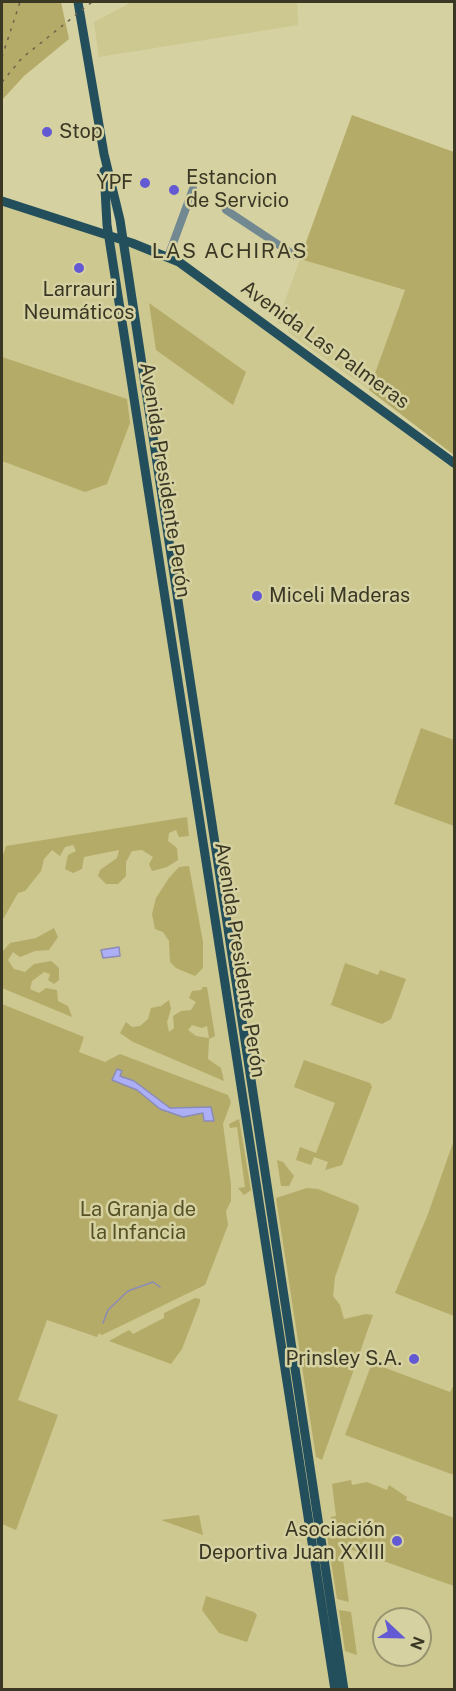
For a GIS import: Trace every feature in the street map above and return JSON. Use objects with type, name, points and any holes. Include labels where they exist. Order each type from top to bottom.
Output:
[{"type":"main road","points":[[78,2],[104,154]]},
{"type":"main road","name":"Avenida Presidente Perón","points":[[104,154],[105,204],[334,1689]]},
{"type":"main road","name":"Avenida Presidente Perón","points":[[104,154],[116,199],[123,241],[344,1689]]},
{"type":"main road","name":"Avenida Las Palmeras","points":[[2,201],[168,257],[203,277],[454,463]]},
{"type":"street","points":[[168,257],[193,189]]},
{"type":"street","points":[[226,210],[294,255]]},
{"type":"shaded area","points":[[132,2],[297,2],[298,25],[99,57],[94,22]]},
{"type":"shaded area","points":[[2,201],[179,262],[454,463],[454,1689],[2,1689]]},
{"type":"shaded area","points":[[300,259],[405,290],[369,390],[289,333],[288,327],[277,323]]},
{"type":"green space","points":[[2,2],[61,2],[69,39],[24,76],[2,100]]},
{"type":"green space","points":[[352,115],[454,152],[454,455],[369,390],[405,290],[300,259]]},
{"type":"green space","points":[[149,303],[246,372],[233,405],[156,350]]},
{"type":"green space","points":[[2,357],[127,399],[130,423],[107,484],[85,492],[2,461]]},
{"type":"green space","points":[[421,728],[454,740],[454,826],[394,804]]},
{"type":"green space","points":[[187,817],[189,836],[179,837],[176,830],[169,833],[168,841],[177,848],[178,860],[167,867],[152,871],[149,864],[153,857],[142,850],[132,851],[126,862],[126,876],[118,884],[106,884],[98,876],[100,870],[117,858],[119,850],[84,857],[82,869],[73,873],[65,869],[68,855],[76,851],[73,845],[65,847],[60,856],[52,850],[44,859],[41,871],[25,891],[18,893],[2,921],[2,858],[6,846]]},
{"type":"green space","points":[[189,866],[203,942],[203,968],[195,976],[176,968],[170,962],[169,941],[163,932],[155,929],[152,914],[156,898],[169,878],[179,867]]},
{"type":"green space","points":[[54,928],[58,937],[49,950],[35,951],[20,957],[13,952],[8,960],[14,969],[25,972],[34,964],[51,961],[59,968],[59,980],[54,984],[48,980],[50,974],[44,972],[32,981],[30,989],[39,993],[46,988],[57,990],[58,1001],[68,1006],[72,1017],[2,988],[2,952],[10,943],[36,938]]},
{"type":"green space","points":[[345,963],[378,975],[380,970],[406,979],[391,1019],[382,1024],[331,1005]]},
{"type":"green space","points":[[207,987],[215,1036],[209,1039],[208,1059],[221,1068],[224,1081],[133,1042],[120,1033],[126,1022],[132,1027],[140,1026],[148,1019],[151,1008],[161,1006],[169,1000],[171,1009],[167,1022],[169,1032],[174,1028],[173,1016],[181,1011],[191,1010],[196,1002],[189,998],[192,991]],"holes":[[[192,1025],[202,1028],[207,1026],[209,1038],[196,1036],[188,1030]]]},
{"type":"green space","name":"La Granja de la Infancia","points":[[2,1004],[84,1037],[79,1052],[105,1062],[120,1054],[228,1095],[231,1102],[223,1124],[231,1185],[231,1201],[226,1211],[228,1225],[205,1285],[102,1335],[99,1333],[97,1337],[47,1320],[18,1400],[58,1415],[16,1530],[2,1524]]},
{"type":"green space","points":[[304,1060],[370,1083],[372,1087],[342,1165],[325,1170],[328,1162],[314,1157],[311,1165],[296,1160],[300,1147],[316,1153],[335,1103],[294,1087]]},
{"type":"green space","points":[[239,1119],[251,1190],[244,1195],[238,1188],[245,1187],[237,1127],[230,1128],[229,1124]]},
{"type":"green space","points":[[454,1140],[454,1316],[395,1293],[428,1214]]},
{"type":"green space","points":[[277,1160],[283,1162],[294,1176],[289,1186],[281,1186]]},
{"type":"green space","points":[[307,1188],[318,1189],[358,1205],[359,1209],[335,1277],[333,1296],[340,1305],[344,1319],[366,1314],[373,1315],[322,1460],[316,1457],[276,1198]]},
{"type":"green space","points":[[195,1298],[200,1299],[200,1302],[182,1349],[171,1364],[109,1341],[129,1330],[133,1334],[164,1318],[164,1313]]},
{"type":"green space","points":[[372,1363],[450,1392],[454,1385],[454,1475],[345,1435]]},
{"type":"green space","name":"Asociación Deportiva Juan XXIII","points":[[351,1480],[352,1485],[367,1482],[387,1490],[389,1485],[407,1497],[406,1500],[454,1518],[454,1586],[341,1546],[349,1602],[337,1599],[327,1536],[331,1517],[336,1516],[332,1484]]},
{"type":"green space","points":[[199,1515],[203,1535],[161,1520]]},
{"type":"green space","points":[[206,1596],[257,1615],[247,1642],[219,1633],[202,1610]]},
{"type":"green space","points":[[339,1610],[351,1612],[357,1655],[345,1651]]},
{"type":"water","points":[[119,947],[120,956],[103,958],[101,950]]},
{"type":"water","points":[[117,1069],[122,1071],[120,1076],[134,1081],[170,1108],[211,1107],[214,1121],[204,1121],[203,1113],[183,1117],[160,1109],[137,1090],[112,1080]]},
{"type":"waterway","points":[[103,1323],[108,1310],[128,1291],[153,1282],[160,1287]]},
{"type":"railway","points":[[2,57],[20,2]]},
{"type":"railway","points":[[2,82],[22,58],[92,2]]},
{"type":"place","name":"Stop","points":[[47,132]]},
{"type":"place","name":"YPF","points":[[145,183]]},
{"type":"place","name":"Estancion de Servicio","points":[[174,190]]},
{"type":"place","name":"Larrauri Neumáticos","points":[[79,268]]},
{"type":"place","name":"Miceli Maderas","points":[[257,596]]},
{"type":"place","name":"Prinsley S.A.","points":[[414,1359]]},
{"type":"place","name":"Asociación Deportiva Juan XXIII","points":[[397,1541]]},
{"type":"district","name":"LAS ACHIRAS","points":[[230,252]]}]
